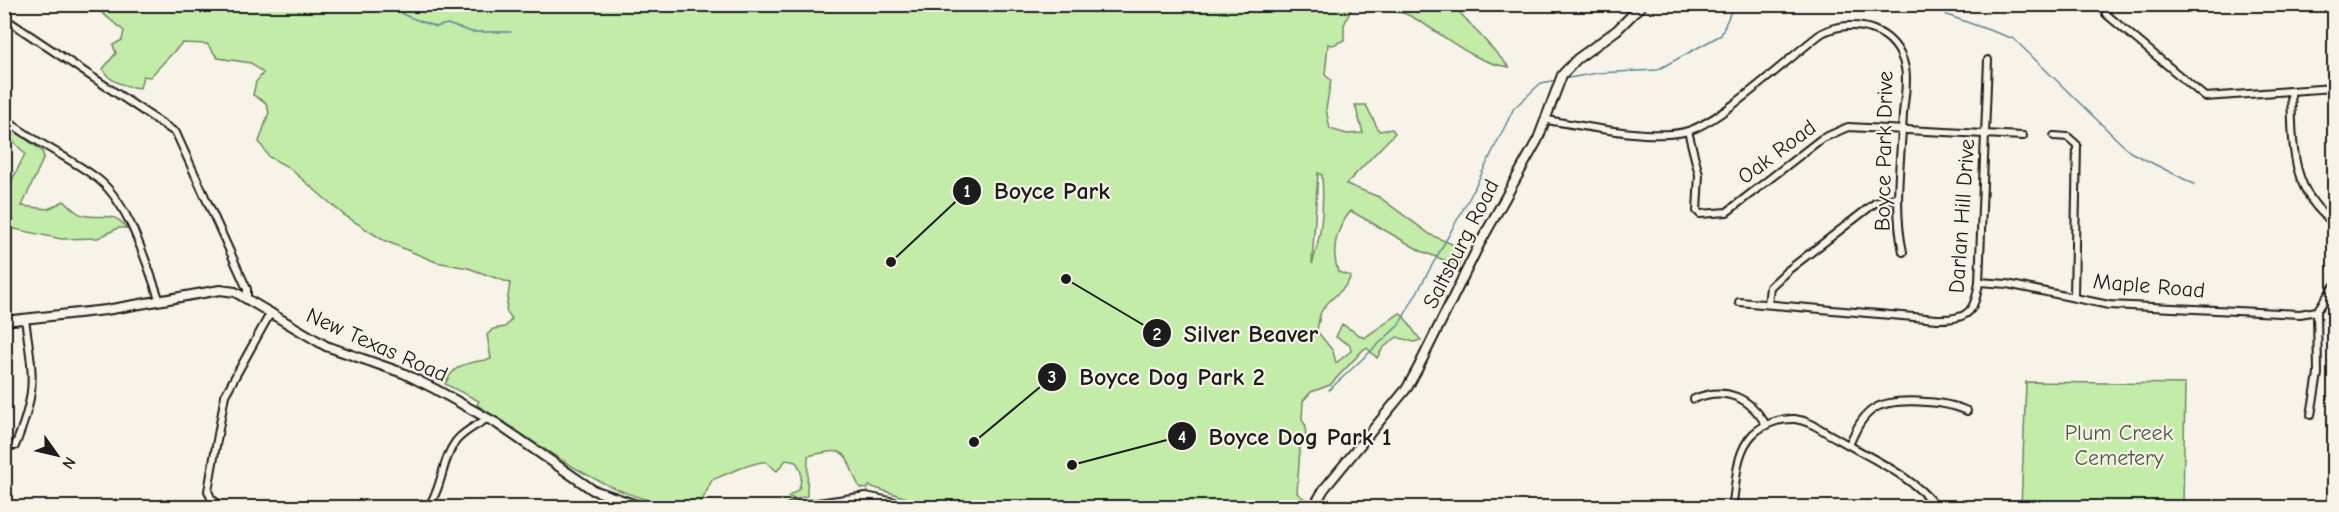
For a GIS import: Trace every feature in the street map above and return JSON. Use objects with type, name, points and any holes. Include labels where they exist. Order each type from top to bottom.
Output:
[{"type":"main road","name":"Saltsburg Road","points":[[1313,507],[1324,489],[1407,388],[1479,244],[1547,120],[1557,84],[1562,75],[1577,59],[1617,30],[1643,4]]},
{"type":"main road","name":"New Texas Road","points":[[4,321],[160,302],[220,290],[247,297],[326,346],[413,377],[487,418],[586,486],[609,497],[645,507]]},
{"type":"main road","points":[[790,507],[866,497],[920,507]]},
{"type":"street","points":[[2104,4],[2106,14],[2205,97],[2334,88]]},
{"type":"street","points":[[4,18],[176,133],[247,289],[247,297]]},
{"type":"street","name":"Boyce Park Drive","points":[[1547,120],[1629,132],[1688,131],[1701,126],[1730,106],[1821,33],[1839,25],[1860,25],[1883,34],[1899,53],[1906,70],[1898,197],[1903,252]]},
{"type":"street","name":"Darlan Hill Drive","points":[[1739,302],[1955,320],[1966,314],[1972,308],[1979,282],[1988,60]]},
{"type":"street","points":[[2291,91],[2294,152],[2301,186],[2319,212],[2334,223]]},
{"type":"street","points":[[4,118],[95,176],[112,191],[139,246],[160,302]]},
{"type":"street","name":"Oak Road","points":[[1688,131],[1699,175],[1697,211],[1700,214],[1727,212],[1837,130],[1866,127],[1985,132],[2023,136]]},
{"type":"street","points":[[2054,136],[2075,140],[2078,153],[2074,296]]},
{"type":"street","points":[[1768,303],[1770,288],[1787,271],[1875,203],[1898,197]]},
{"type":"street","name":"Maple Road","points":[[1979,282],[2007,284],[2128,307],[2300,314],[2317,311]]},
{"type":"street","points":[[2311,415],[2318,374],[2317,311],[2334,286]]},
{"type":"street","points":[[222,507],[211,498],[208,491],[222,405],[231,381],[271,312]]},
{"type":"street","points":[[15,446],[32,396],[33,378],[24,318]]},
{"type":"street","points":[[1694,399],[1707,395],[1742,398],[1753,405],[1766,424]]},
{"type":"street","points":[[1849,445],[1858,426],[1870,411],[1882,405],[1900,402],[1953,404],[1967,411]]},
{"type":"street","points":[[426,507],[435,497],[447,459],[456,441],[487,418]]},
{"type":"street","points":[[1732,507],[1739,458],[1753,434],[1766,424],[1782,419],[1796,419],[1813,424],[1902,477],[1937,507]]},
{"type":"green space","points":[[84,5],[1353,5],[1344,25],[1344,40],[1333,45],[1328,44],[1325,75],[1331,80],[1326,109],[1330,129],[1347,134],[1363,133],[1355,105],[1366,105],[1379,131],[1392,129],[1395,133],[1346,184],[1379,197],[1431,235],[1452,244],[1458,252],[1459,266],[1421,251],[1351,211],[1346,218],[1338,232],[1335,256],[1338,272],[1351,276],[1321,312],[1317,331],[1333,351],[1336,363],[1351,351],[1350,345],[1336,337],[1342,324],[1364,338],[1400,313],[1421,340],[1414,342],[1397,337],[1383,348],[1377,358],[1367,348],[1364,349],[1330,385],[1311,392],[1303,401],[1302,420],[1306,426],[1305,440],[1300,447],[1297,493],[1305,499],[1304,507],[938,508],[869,486],[868,489],[860,488],[848,460],[840,452],[833,451],[808,456],[807,496],[796,499],[788,497],[799,489],[801,475],[796,462],[786,460],[777,471],[766,462],[762,462],[712,480],[699,507],[668,505],[610,486],[582,472],[477,405],[479,401],[445,384],[458,367],[491,359],[487,335],[493,329],[505,327],[512,319],[506,310],[510,283],[468,268],[436,262],[383,240],[344,215],[288,167],[269,157],[259,142],[269,112],[266,103],[253,95],[256,82],[263,73],[251,63],[218,58],[207,44],[182,43],[150,77],[143,76],[140,88],[113,80],[105,74],[103,69],[116,53],[113,45],[122,40],[124,31],[97,9]],"holes":[[[1318,173],[1322,175],[1322,220],[1312,264]]]},
{"type":"green space","points":[[1373,5],[1453,5],[1509,67],[1471,54],[1409,16]]},
{"type":"green space","points":[[5,124],[42,151],[44,157],[22,206],[48,209],[64,201],[80,214],[112,217],[122,222],[126,228],[118,228],[98,238],[61,239],[5,227],[5,180],[11,182],[25,154],[5,132]]},
{"type":"green space","name":"Plum Creek Cemetery","points":[[2026,382],[2185,384],[2183,507],[2021,507]]},
{"type":"waterway","points":[[375,4],[381,4]]},
{"type":"waterway","points":[[394,4],[404,15],[436,27],[447,24],[472,32],[511,32]]},
{"type":"waterway","points":[[1563,79],[1597,73],[1657,70],[1721,35],[1734,4]]},
{"type":"waterway","points":[[1940,4],[1947,15],[2014,39],[2130,152],[2194,184]]},
{"type":"waterway","points":[[1329,390],[1399,325],[1471,195],[1514,108],[1541,83],[1558,80]]},
{"type":"place","name":"Boyce Park","points":[[891,262]]},
{"type":"place","name":"Silver Beaver","points":[[1066,279]]},
{"type":"place","name":"Boyce Dog Park 2","points":[[974,442]]},
{"type":"place","name":"Boyce Dog Park 1","points":[[1072,465]]}]
